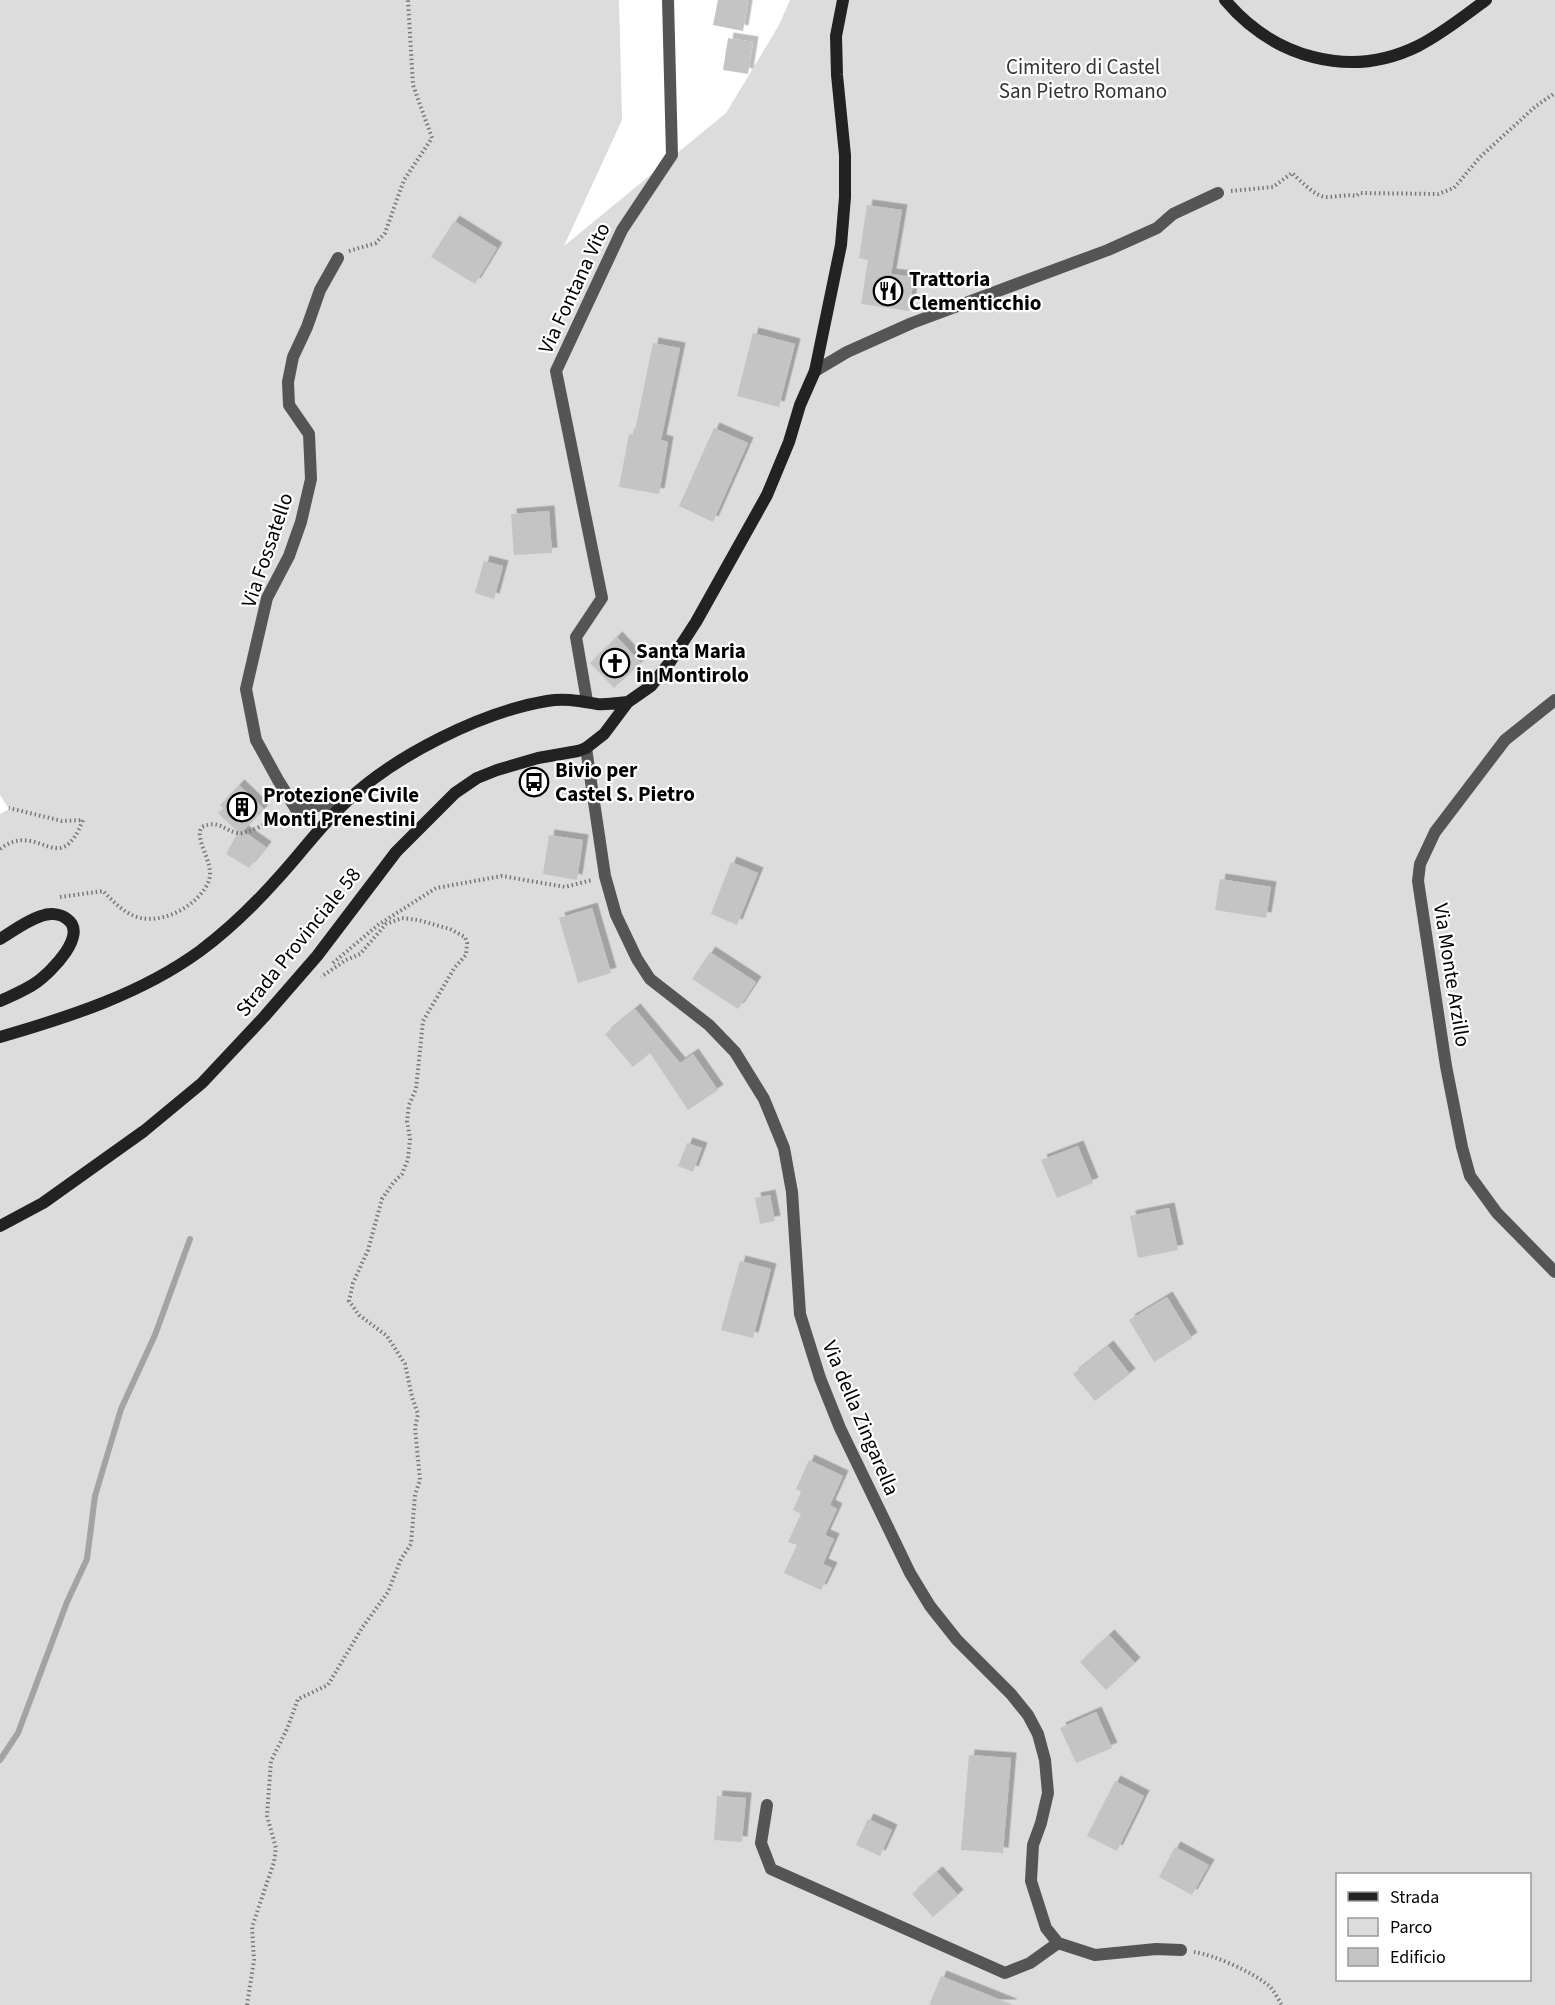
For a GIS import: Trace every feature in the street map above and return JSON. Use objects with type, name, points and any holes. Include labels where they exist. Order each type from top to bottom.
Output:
[{"type":"street","name":"Via Fontana Vito","points":[[587,701],[576,637],[602,598],[556,371],[622,230],[672,155],[668,0]]},
{"type":"street","name":"Strada Provinciale 58","points":[[0,1226],[43,1203],[144,1131],[182,1102],[202,1083],[317,956],[396,852],[455,793],[486,773],[538,758],[586,748],[604,734],[628,702],[651,686],[670,662],[696,622],[767,495],[815,371],[841,245],[845,197],[836,36],[843,0]]},
{"type":"street","points":[[1225,0],[1245,21],[1271,41],[1311,57],[1345,62],[1362,62],[1382,58],[1417,47],[1441,33],[1486,0]]},
{"type":"street","points":[[815,371],[847,352],[912,323],[1108,250],[1157,228],[1173,214],[1218,193]]},
{"type":"street","name":"Via Fossatello","points":[[296,809],[256,740],[246,689],[267,598],[292,548],[311,479],[309,434],[288,405],[288,382],[293,357],[320,290],[338,258]]},
{"type":"street","points":[[0,1037],[108,1000],[132,990],[188,959],[243,914],[278,879],[346,802],[382,772],[416,751],[452,733],[498,715],[535,704],[569,699],[597,704],[628,702]]},
{"type":"street","name":"Via Monte Arzillo","points":[[1555,700],[1505,740],[1435,832],[1420,864],[1418,882],[1446,1066],[1470,1176],[1497,1213],[1555,1272]]},
{"type":"street","name":"Via della Zingarella","points":[[586,748],[605,876],[616,915],[637,959],[650,979],[709,1025],[735,1052],[764,1099],[784,1148],[792,1192],[800,1314],[820,1378],[840,1428],[910,1573],[930,1606],[957,1640],[1011,1694],[1038,1734],[1046,1760],[1048,1793],[1041,1823],[1032,1845],[1031,1881],[1046,1928],[1058,1943]]},
{"type":"street","points":[[296,809],[346,802]]},
{"type":"street","points":[[0,939],[35,918],[52,914],[67,919],[75,929],[75,935],[69,946],[50,971],[36,982],[0,1001]]},
{"type":"street","points":[[767,1805],[761,1843],[771,1869],[1005,1973],[1029,1963],[1058,1943],[1095,1955],[1156,1948],[1181,1950]]},
{"type":"path","points":[[338,258],[350,250],[376,243],[385,233],[404,180],[432,138],[413,85],[408,0]]},
{"type":"path","points":[[1218,193],[1272,187],[1292,173],[1325,198],[1346,194],[1356,196],[1360,193],[1438,194],[1454,188],[1480,157],[1536,105],[1555,93]]},
{"type":"path","points":[[0,849],[16,841],[38,841],[56,849],[66,847],[76,837],[83,820],[62,820],[9,808]]},
{"type":"path","points":[[103,891],[134,916],[156,918],[187,908],[198,897],[210,878],[210,867],[199,836],[202,827],[211,824],[238,833],[246,832],[296,809]]},
{"type":"path","points":[[247,2005],[254,1960],[252,1928],[274,1862],[276,1848],[267,1816],[271,1761],[287,1729],[298,1699],[328,1685],[362,1628],[388,1592],[401,1559],[411,1544],[414,1504],[420,1480],[415,1428],[418,1414],[405,1364],[387,1336],[359,1315],[349,1301],[353,1283],[368,1250],[381,1199],[402,1174],[408,1159],[410,1139],[407,1121],[416,1089],[423,1021],[455,967],[466,954],[467,943],[465,937],[450,929],[402,918],[386,924],[360,954],[318,978],[378,925],[436,888],[502,876],[565,886],[605,876]]},
{"type":"path","points":[[1181,1950],[1208,1954],[1235,1966],[1269,1986],[1282,2005]]},
{"type":"green space","name":"Cimitero di Castel San Pietro Romano","points":[[0,0],[619,0],[622,120],[564,246],[726,113],[779,25],[790,0],[1555,0],[1555,2005],[0,2005],[0,814],[9,809],[0,795]]},
{"type":"building","points":[[718,0],[748,0],[743,31],[713,25]]},
{"type":"building","points":[[728,38],[753,42],[748,74],[723,70]]},
{"type":"building","points":[[867,205],[902,210],[891,274],[914,277],[909,311],[861,304],[868,260],[859,258]]},
{"type":"building","points":[[454,221],[497,248],[475,284],[431,257]]},
{"type":"building","points":[[753,333],[795,344],[779,407],[737,396]]},
{"type":"building","points":[[653,343],[680,348],[661,440],[668,442],[659,494],[619,487],[629,434],[634,435]]},
{"type":"building","points":[[714,428],[748,443],[713,522],[679,506]]},
{"type":"building","points":[[549,511],[552,553],[514,555],[511,514]]},
{"type":"building","points":[[484,561],[503,566],[494,599],[475,593]]},
{"type":"building","name":"Santa Maria in Montirolo","points":[[617,637],[641,663],[614,688],[590,663]]},
{"type":"building","points":[[239,785],[264,809],[243,831],[266,847],[249,868],[226,854],[238,832],[218,813],[223,808],[220,805]]},
{"type":"building","points":[[549,835],[583,840],[577,880],[543,874]]},
{"type":"building","points":[[731,862],[758,873],[737,925],[711,914]]},
{"type":"building","points":[[1220,879],[1271,887],[1266,918],[1215,910]]},
{"type":"building","points":[[592,908],[611,973],[578,983],[559,918]]},
{"type":"building","points":[[710,952],[756,982],[738,1009],[692,979]]},
{"type":"building","points":[[635,1009],[680,1063],[693,1054],[718,1090],[688,1110],[650,1053],[633,1067],[605,1034]]},
{"type":"building","points":[[687,1143],[702,1148],[693,1172],[678,1166]]},
{"type":"building","points":[[1078,1146],[1093,1183],[1057,1198],[1041,1160]]},
{"type":"building","points":[[770,1195],[775,1221],[760,1224],[755,1198]]},
{"type":"building","points":[[1169,1208],[1178,1250],[1138,1258],[1130,1216]]},
{"type":"building","points":[[740,1261],[771,1269],[753,1338],[721,1330]]},
{"type":"building","points":[[1167,1297],[1192,1338],[1154,1362],[1129,1320]]},
{"type":"building","points":[[1108,1346],[1130,1374],[1095,1401],[1073,1374]]},
{"type":"building","points":[[809,1460],[843,1476],[830,1505],[837,1509],[825,1535],[834,1539],[823,1564],[832,1568],[821,1590],[784,1573],[797,1545],[788,1542],[801,1514],[793,1510],[801,1492],[796,1489]]},
{"type":"building","points":[[1109,1635],[1135,1663],[1106,1690],[1080,1662]]},
{"type":"building","points":[[1096,1712],[1112,1748],[1076,1763],[1060,1728]]},
{"type":"building","points":[[969,1755],[1011,1758],[1003,1853],[961,1850]]},
{"type":"building","points":[[1115,1781],[1144,1796],[1117,1851],[1087,1836]]},
{"type":"building","points":[[717,1796],[746,1798],[742,1842],[714,1840]]},
{"type":"building","points":[[868,1819],[892,1830],[880,1856],[856,1845]]},
{"type":"building","points":[[1175,1847],[1209,1865],[1192,1895],[1159,1877]]},
{"type":"building","points":[[937,1872],[958,1895],[933,1917],[912,1894]]},
{"type":"building","points":[[941,1976],[1011,2004],[1011,2005],[929,2005]]},
{"type":"waterway","points":[[0,1760],[18,1733],[67,1602],[87,1559],[95,1496],[121,1409],[155,1335],[190,1239]]},
{"type":"place","name":"Trattoria Clementicchio","points":[[888,291]]},
{"type":"place","name":"Santa Maria in Montirolo","points":[[615,663]]},
{"type":"place","name":"Bivio per Castel S. Pietro","points":[[534,782]]},
{"type":"place","name":"Protezione Civile Monti Prenestini","points":[[242,807]]}]
